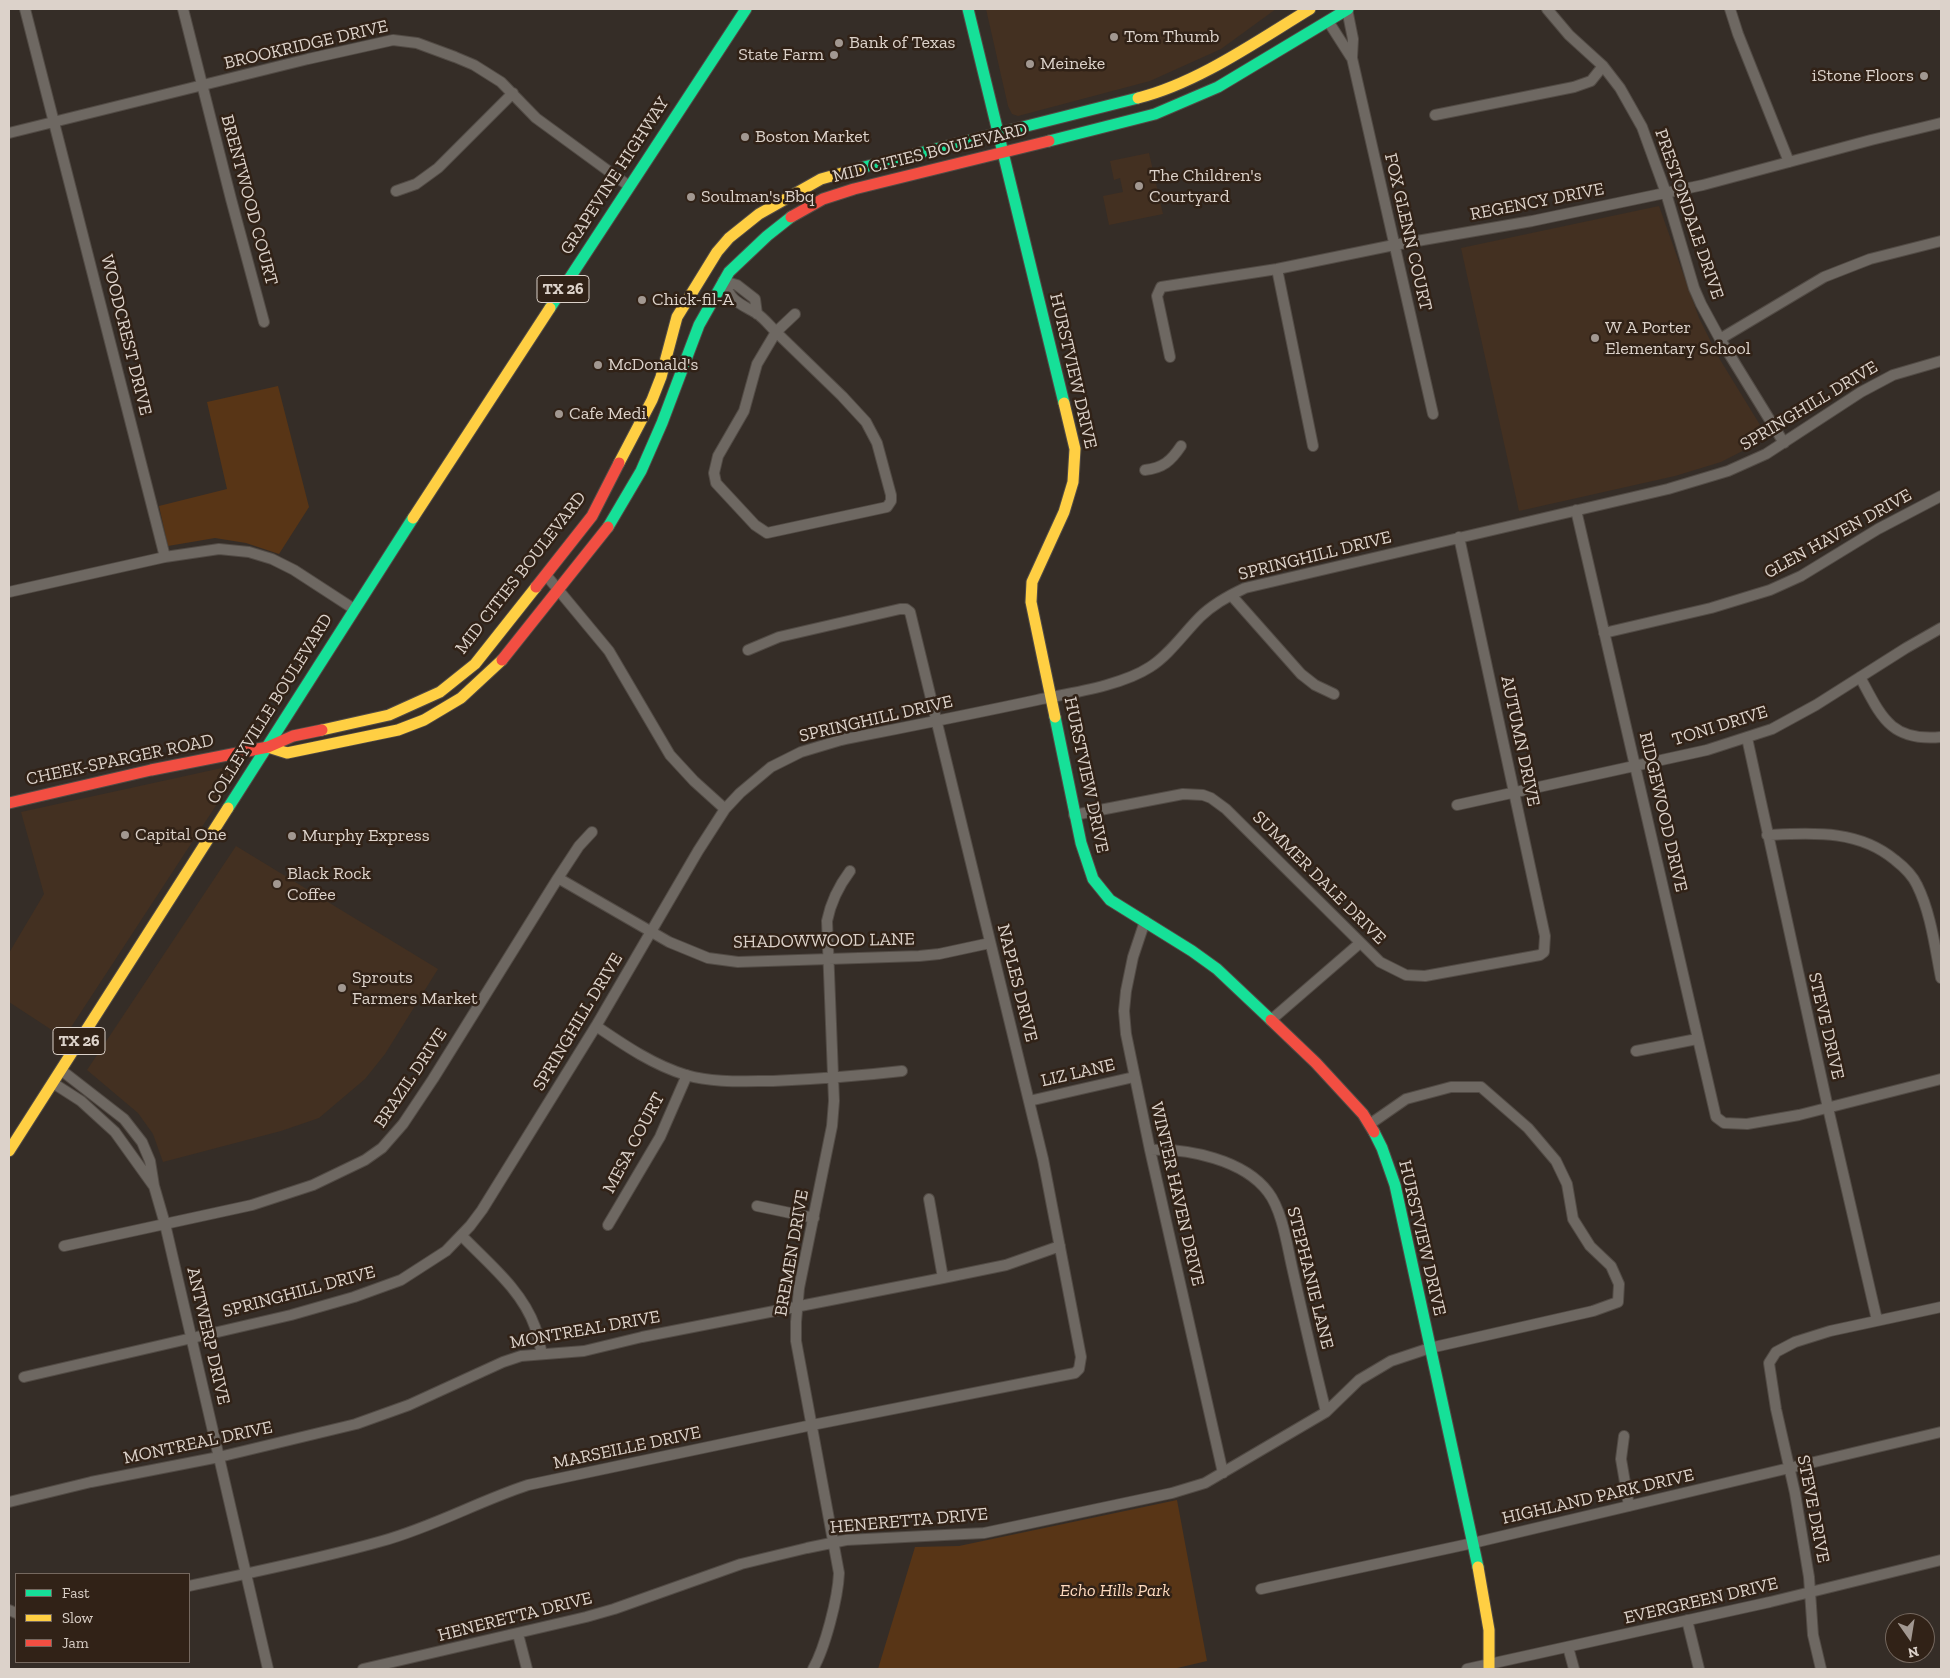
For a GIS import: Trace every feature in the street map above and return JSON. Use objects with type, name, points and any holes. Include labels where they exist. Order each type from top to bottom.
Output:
[{"type":"main road","name":"GRAPEVINE HIGHWAY","points":[[400,538],[746,9]]},
{"type":"main road","name":"HURSTVIEW DRIVE","points":[[968,9],[1075,449],[1077,468],[1074,487],[1032,582],[1031,602],[1074,815],[1087,866],[1100,890],[1120,908],[1218,969],[1316,1063],[1370,1124],[1382,1148],[1395,1185],[1473,1543],[1489,1630],[1489,1667]]},
{"type":"main road","name":"MID CITIES BOULEVARD","points":[[268,746],[293,736],[389,715],[440,692],[475,664],[592,516],[652,400],[661,376],[677,317],[704,270],[729,238],[759,214],[821,179],[1149,95],[1210,69],[1310,9]]},
{"type":"main road","name":"MID CITIES BOULEVARD","points":[[268,746],[287,753],[398,730],[424,720],[461,698],[499,664],[607,529],[641,471],[662,423],[699,325],[723,281],[738,263],[767,236],[797,213],[823,199],[872,184],[1004,153],[1155,114],[1218,87],[1347,9]]},
{"type":"main road","points":[[1182,82],[1189,100]]},
{"type":"main road","points":[[868,166],[872,184]]},
{"type":"main road","points":[[704,270],[723,281]]},
{"type":"main road","name":"COLLEYVILLE BOULEVARD","points":[[9,1151],[400,538]]},
{"type":"main road","name":"CHEEK-SPARGER ROAD","points":[[9,803],[151,770],[268,746]]},
{"type":"street","name":"WOODCREST DRIVE","points":[[25,9],[165,557]]},
{"type":"street","name":"BRENTWOOD COURT","points":[[183,9],[264,322]]},
{"type":"street","name":"FOX GLENN COURT","points":[[1347,9],[1353,39],[1352,58],[1433,414]]},
{"type":"street","name":"PRESTONDALE DRIVE","points":[[1547,9],[1569,35],[1603,66],[1620,88],[1642,127],[1666,192],[1694,288],[1701,304],[1720,339],[1784,443]]},
{"type":"street","points":[[1730,9],[1738,34],[1789,162]]},
{"type":"street","name":"FOX GLENN COURT","points":[[1328,21],[1352,58]]},
{"type":"street","name":"BROOKRIDGE DRIVE","points":[[9,133],[393,40],[417,43],[467,62],[501,82],[536,118],[629,186]]},
{"type":"street","points":[[1436,115],[1574,87],[1590,80],[1603,66]]},
{"type":"street","points":[[396,191],[416,184],[438,168],[513,93]]},
{"type":"street","name":"REGENCY DRIVE","points":[[1170,357],[1157,296],[1160,287],[1277,269],[1394,245],[1532,221],[1703,185],[1941,123]]},
{"type":"street","points":[[1720,339],[1824,277],[1870,260],[1941,241]]},
{"type":"street","points":[[1277,269],[1313,446]]},
{"type":"street","points":[[723,281],[730,295],[744,308],[757,314],[776,332],[842,396],[866,422],[877,442],[891,495],[891,501],[886,507],[767,533],[755,524],[716,483],[714,473],[718,456],[744,411],[757,364],[776,332],[795,314]]},
{"type":"street","name":"SPRINGHILL DRIVE","points":[[24,1377],[336,1302],[401,1280],[446,1251],[462,1236],[482,1210],[596,1026],[698,850],[726,809],[759,776],[772,767],[802,752],[841,740],[1051,697],[1127,678],[1149,668],[1202,615],[1231,595],[1263,583],[1668,489],[1728,471],[1766,454],[1861,392],[1894,375],[1941,361]]},
{"type":"street","points":[[1145,470],[1154,469],[1170,462],[1181,446]]},
{"type":"street","name":"GLEN HAVEN DRIVE","points":[[1604,633],[1711,608],[1770,590],[1801,576],[1878,529],[1941,496]]},
{"type":"street","name":"RIDGEWOOD DRIVE","points":[[1576,510],[1713,1108],[1718,1120],[1732,1124],[1747,1124],[1828,1108]]},
{"type":"street","name":"AUTUMN DRIVE","points":[[1460,537],[1545,936],[1544,952]]},
{"type":"street","points":[[9,592],[165,557],[219,549],[248,552],[272,560],[294,570],[354,610]]},
{"type":"street","points":[[546,575],[559,588],[610,651],[670,755],[694,781],[726,809]]},
{"type":"street","points":[[1231,595],[1301,674],[1315,685],[1334,694]]},
{"type":"street","name":"NAPLES DRIVE","points":[[748,650],[779,637],[906,609],[912,615],[1043,1159],[1080,1357],[1081,1365],[1079,1370]]},
{"type":"street","name":"TONI DRIVE","points":[[1457,805],[1707,750],[1772,730],[1941,628]]},
{"type":"street","points":[[1860,677],[1879,713],[1898,731],[1916,738],[1941,737]]},
{"type":"street","name":"STEVE DRIVE","points":[[1747,738],[1767,835],[1877,1320],[1795,1342],[1783,1347],[1771,1357],[1769,1370],[1776,1410],[1790,1468],[1809,1576],[1813,1635],[1821,1669]]},
{"type":"street","name":"SUMMER DALE DRIVE","points":[[1074,815],[1183,794],[1211,798],[1233,815],[1380,962],[1406,975],[1416,977],[1517,960],[1540,955],[1544,952]]},
{"type":"street","name":"BRAZIL DRIVE","points":[[64,1246],[252,1204],[313,1185],[365,1160],[382,1148],[403,1124],[433,1079],[558,878],[579,846],[592,832]]},
{"type":"street","points":[[1767,835],[1811,834],[1843,836],[1872,844],[1905,868],[1918,886],[1926,908],[1941,978]]},
{"type":"street","name":"BREMEN DRIVE","points":[[813,1669],[830,1620],[839,1584],[839,1573],[796,1341],[797,1307],[799,1288],[832,1126],[834,1079],[827,921],[831,903],[838,888],[850,871]]},
{"type":"street","name":"SHADOWWOOD LANE","points":[[558,878],[651,932],[697,955],[708,958],[738,962],[919,956],[990,943]]},
{"type":"street","name":"WINTER HAVEN DRIVE","points":[[1145,922],[1133,957],[1126,991],[1124,1011],[1126,1034],[1150,1150],[1223,1473]]},
{"type":"street","points":[[1271,1020],[1360,943]]},
{"type":"street","points":[[596,1026],[648,1058],[687,1075],[701,1078],[748,1081],[834,1079],[902,1071]]},
{"type":"street","points":[[1636,1051],[1697,1039]]},
{"type":"street","name":"ANTWERP DRIVE","points":[[61,1070],[124,1119],[142,1142],[150,1161],[154,1186],[192,1338],[268,1669]]},
{"type":"street","name":"MESA COURT","points":[[608,1226],[660,1137],[687,1075]]},
{"type":"street","name":"LIZ LANE","points":[[1029,1101],[1134,1077]]},
{"type":"street","points":[[1828,1108],[1941,1079]]},
{"type":"street","name":"ANTWERP DRIVE","points":[[53,1083],[80,1101],[115,1132],[154,1186]]},
{"type":"street","name":"HENERETTA DRIVE","points":[[363,1669],[518,1634],[614,1609],[741,1564],[846,1540],[984,1533],[1172,1493],[1205,1483],[1326,1412],[1359,1380],[1391,1361],[1430,1348],[1593,1311],[1618,1302],[1619,1284],[1611,1266],[1590,1246],[1573,1219],[1566,1184],[1556,1160],[1528,1128],[1482,1087],[1451,1087],[1406,1099],[1370,1124]]},
{"type":"street","name":"STEPHANIE LANE","points":[[1150,1150],[1169,1149],[1210,1156],[1249,1175],[1269,1193],[1283,1229],[1326,1412]]},
{"type":"street","points":[[929,1199],[943,1278]]},
{"type":"street","points":[[757,1206],[814,1218]]},
{"type":"street","points":[[462,1236],[511,1286],[522,1302],[536,1328],[542,1354]]},
{"type":"street","name":"MONTREAL DRIVE","points":[[9,1502],[91,1482],[219,1457],[356,1424],[409,1405],[503,1362],[521,1356],[584,1351],[642,1337],[943,1278],[1006,1265],[1060,1246]]},
{"type":"street","points":[[1877,1320],[1941,1307]]},
{"type":"street","name":"MARSEILLE DRIVE","points":[[190,1586],[383,1541],[436,1522],[503,1493],[528,1485],[812,1425],[1074,1373],[1079,1370]]},
{"type":"street","name":"HIGHLAND PARK DRIVE","points":[[1261,1589],[1473,1543],[1941,1432]]},
{"type":"street","points":[[1624,1436],[1621,1465],[1629,1506]]},
{"type":"street","name":"EVERGREEN DRIVE","points":[[1467,1669],[1489,1667],[1568,1647],[1810,1593],[1941,1560]]},
{"type":"street","points":[[1688,1620],[1699,1669]]},
{"type":"street","points":[[518,1634],[527,1669]]},
{"type":"street","points":[[1568,1647],[1574,1669]]},
{"type":"shaded area","points":[[986,9],[1276,9],[1221,49],[1150,81],[1018,116],[1012,114],[1008,106]]},
{"type":"shaded area","name":"The Children's Courtyard","points":[[1149,153],[1163,214],[1109,225],[1103,196],[1123,192],[1120,178],[1114,180],[1110,161]]},
{"type":"shaded area","name":"W A Porter Elementary School","points":[[1659,206],[1699,318],[1719,358],[1768,438],[1721,462],[1675,476],[1519,511],[1461,248]]},
{"type":"shaded area","points":[[231,766],[234,778],[64,1038],[9,1002],[9,953],[44,894],[21,812]]},
{"type":"shaded area","points":[[236,846],[438,969],[385,1054],[365,1079],[319,1118],[281,1131],[163,1162],[153,1134],[138,1113],[87,1070]]},
{"type":"green space","points":[[278,386],[309,507],[279,554],[246,543],[215,538],[168,546],[159,506],[227,489],[207,402]]},
{"type":"green space","name":"Echo Hills Park","points":[[1177,1500],[1207,1661],[1173,1669],[878,1669],[915,1547],[959,1546]]},
{"type":"traffic: fast","points":[[550,308],[746,9]]},
{"type":"traffic: fast","points":[[968,9],[1064,403]]},
{"type":"traffic: fast","points":[[1049,141],[1155,114],[1218,87],[1348,9]]},
{"type":"traffic: fast","points":[[860,168],[1138,98]]},
{"type":"traffic: fast","points":[[608,527],[641,471],[662,423],[699,325],[729,272],[767,236],[791,217]]},
{"type":"traffic: fast","points":[[228,808],[413,518]]},
{"type":"traffic: fast","points":[[1055,717],[1081,843],[1093,879],[1110,900],[1192,951],[1217,969],[1271,1020]]},
{"type":"traffic: fast","points":[[1374,1132],[1382,1148],[1395,1185],[1478,1567]]},
{"type":"traffic: slow","points":[[1138,98],[1205,72],[1310,9]]},
{"type":"traffic: slow","points":[[619,463],[652,400],[661,377],[677,317],[717,252],[729,238],[759,214],[821,179],[860,168]]},
{"type":"traffic: slow","points":[[413,518],[550,308]]},
{"type":"traffic: slow","points":[[1055,717],[1031,602],[1032,582],[1064,512],[1073,482],[1075,449],[1064,403]]},
{"type":"traffic: slow","points":[[322,730],[389,715],[440,692],[475,664],[536,587]]},
{"type":"traffic: slow","points":[[268,747],[287,753],[398,730],[424,720],[461,698],[502,660]]},
{"type":"traffic: slow","points":[[9,1151],[228,808]]},
{"type":"traffic: slow","points":[[1478,1567],[1489,1630],[1489,1669]]},
{"type":"traffic: jam","points":[[791,217],[823,199],[854,189],[1049,141]]},
{"type":"traffic: jam","points":[[536,587],[592,516],[619,463]]},
{"type":"traffic: jam","points":[[502,660],[608,527]]},
{"type":"traffic: jam","points":[[9,803],[151,770],[268,747],[293,736],[322,730]]},
{"type":"traffic: jam","points":[[1271,1020],[1316,1063],[1363,1114],[1374,1132]]},
{"type":"place","name":"Tom Thumb","points":[[1114,37]]},
{"type":"place","name":"Bank of Texas","points":[[839,43]]},
{"type":"place","name":"State Farm","points":[[834,55]]},
{"type":"place","name":"Meineke","points":[[1030,64]]},
{"type":"place","name":"iStone Floors","points":[[1924,76]]},
{"type":"place","name":"Boston Market","points":[[745,137]]},
{"type":"place","name":"The Children's Courtyard","points":[[1139,186]]},
{"type":"place","name":"Soulman's Bbq","points":[[691,197]]},
{"type":"place","name":"Chick-fil-A","points":[[642,300]]},
{"type":"place","name":"W A Porter Elementary School","points":[[1595,338]]},
{"type":"place","name":"McDonald's","points":[[598,365]]},
{"type":"place","name":"Cafe Medi","points":[[559,414]]},
{"type":"place","name":"Capital One","points":[[125,835]]},
{"type":"place","name":"Murphy Express","points":[[292,836]]},
{"type":"place","name":"Black Rock Coffee","points":[[277,884]]},
{"type":"place","name":"Sprouts Farmers Market","points":[[342,988]]}]
